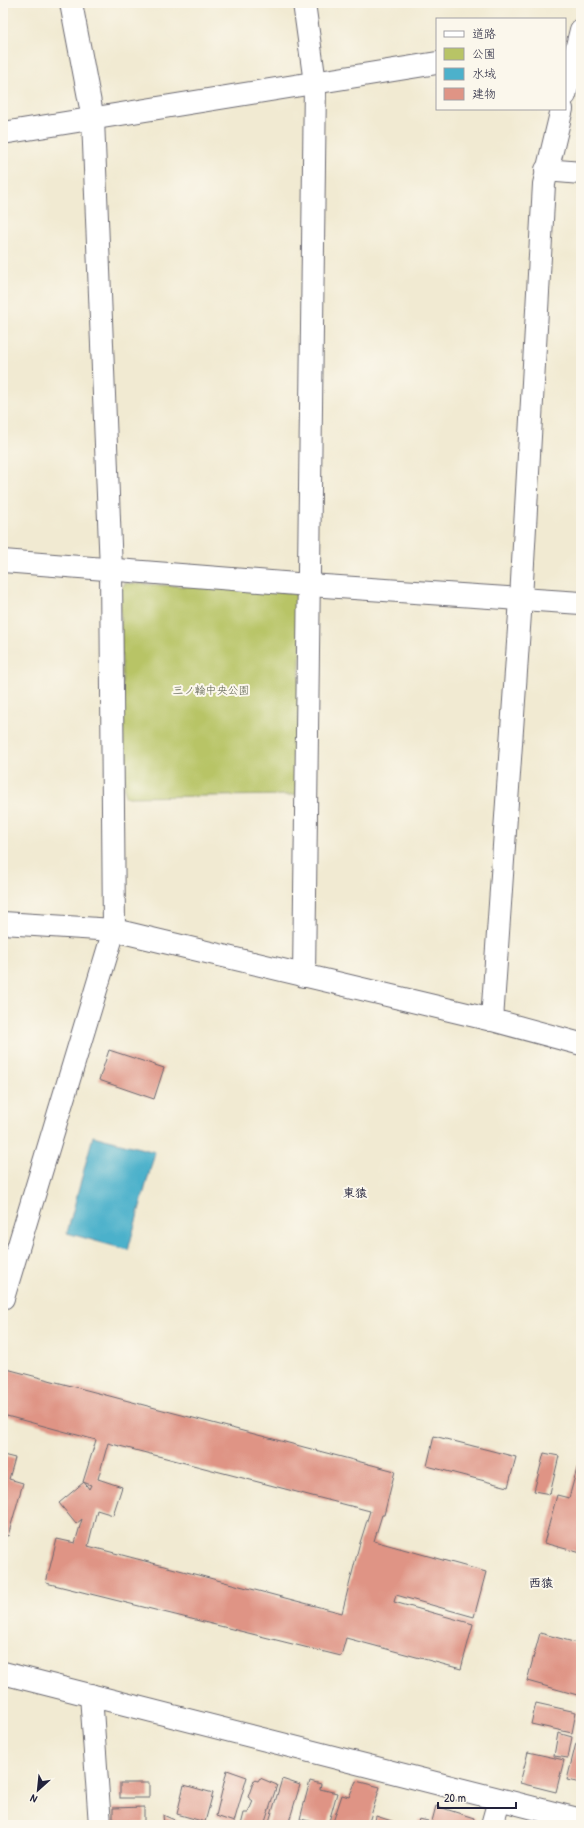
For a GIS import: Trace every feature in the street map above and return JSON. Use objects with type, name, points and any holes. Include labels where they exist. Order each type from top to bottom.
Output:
[{"type":"street","points":[[3,1298],[114,930],[111,570],[94,119],[71,3]]},
{"type":"street","points":[[304,3],[315,83],[304,976]]},
{"type":"street","points":[[566,89],[575,38]]},
{"type":"street","points":[[3,133],[436,63]]},
{"type":"street","points":[[492,1020],[521,599],[543,192],[546,170],[562,110]]},
{"type":"street","points":[[546,170],[581,173]]},
{"type":"street","points":[[3,561],[309,585],[581,603]]},
{"type":"street","points":[[3,923],[114,930],[492,1020],[581,1044]]},
{"type":"street","points":[[3,1673],[581,1820]]},
{"type":"street","points":[[91,1695],[100,1825]]},
{"type":"street","points":[[492,1825],[498,1800]]},
{"type":"green space","name":"三ノ輪中央公園","points":[[125,583],[290,592],[302,598],[296,795],[125,797],[120,591]]},
{"type":"water","points":[[93,1136],[155,1152],[128,1250],[67,1233]]},
{"type":"building","points":[[109,1050],[164,1068],[154,1099],[99,1080]]},
{"type":"building","points":[[3,1368],[395,1471],[384,1515],[382,1515],[374,1541],[486,1572],[474,1617],[396,1595],[394,1602],[473,1624],[461,1669],[346,1638],[341,1656],[46,1583],[57,1539],[75,1543],[82,1519],[76,1524],[59,1503],[84,1482],[96,1440],[3,1415]],"holes":[[[108,1443],[370,1511],[359,1546],[342,1613],[88,1546],[97,1510],[113,1515],[122,1487],[98,1479]],[[84,1483],[91,1485],[89,1489]]]},
{"type":"building","points":[[434,1436],[516,1457],[508,1487],[427,1466]]},
{"type":"building","points":[[544,1453],[559,1456],[550,1494],[534,1491]]},
{"type":"building","points":[[581,1454],[581,1553],[544,1543],[557,1495],[569,1498]]},
{"type":"building","points":[[3,1455],[15,1458],[9,1479],[23,1483],[8,1536],[3,1534]]},
{"type":"building","points":[[540,1633],[581,1644],[581,1696],[527,1681]]},
{"type":"building","points":[[536,1703],[576,1712],[572,1733],[531,1724]]},
{"type":"building","points":[[558,1733],[572,1737],[568,1758],[554,1756]]},
{"type":"building","points":[[576,1743],[581,1744],[581,1783],[567,1780]]},
{"type":"building","points":[[528,1752],[564,1760],[556,1792],[520,1783]]},
{"type":"building","points":[[227,1770],[247,1777],[234,1822],[216,1816]]},
{"type":"building","points":[[260,1778],[277,1785],[264,1825],[241,1825],[244,1813],[248,1813],[253,1801],[248,1797],[254,1780],[258,1781]]},
{"type":"building","points":[[282,1779],[300,1785],[288,1825],[268,1825]]},
{"type":"building","points":[[310,1781],[321,1784],[320,1789],[337,1793],[328,1825],[300,1819]]},
{"type":"building","points":[[356,1781],[380,1787],[368,1825],[358,1825],[347,1822],[345,1825],[332,1825],[342,1795],[349,1797]]},
{"type":"building","points":[[120,1783],[149,1783],[149,1798],[120,1798]]},
{"type":"building","points":[[184,1785],[213,1793],[205,1822],[177,1814]]},
{"type":"building","points":[[436,1806],[474,1818],[472,1825],[431,1825]]},
{"type":"building","points":[[144,1807],[144,1823],[113,1824],[113,1808]]},
{"type":"building","points":[[163,1815],[186,1825],[164,1825]]},
{"type":"building","points":[[376,1816],[398,1823],[398,1825],[374,1825]]},
{"type":"building","points":[[419,1819],[428,1821],[426,1825],[417,1825]]},
{"type":"district","name":"東猿","points":[[355,1192]]},
{"type":"district","name":"西猿","points":[[541,1582]]}]
